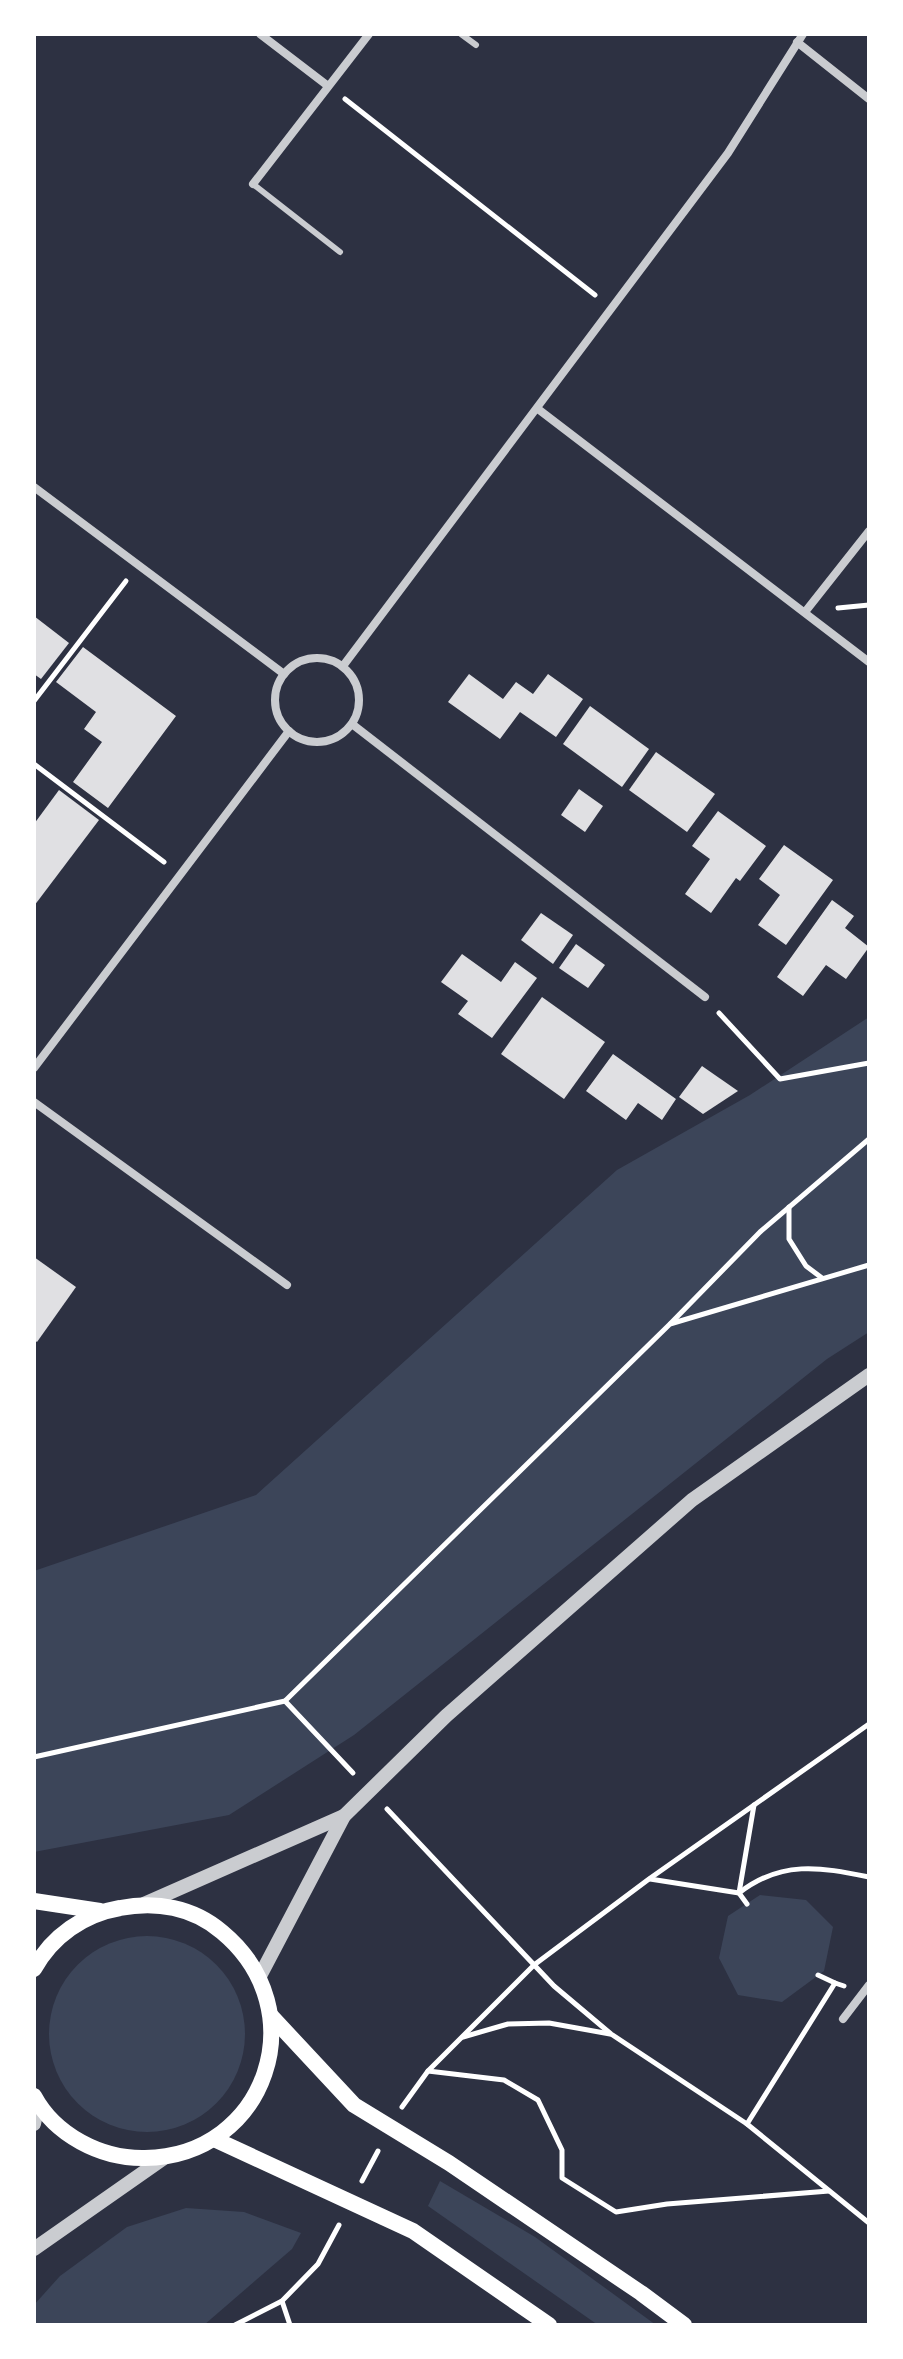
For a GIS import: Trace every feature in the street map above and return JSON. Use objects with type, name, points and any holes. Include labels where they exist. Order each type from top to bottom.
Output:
[{"type":"main road","points":[[34,1901],[100,1911],[144,1904],[179,1908],[212,1923],[240,1946],[260,1976],[268,1996],[271,2016],[271,2052],[260,2086],[241,2116],[214,2139],[191,2151],[164,2158],[128,2159],[93,2150],[62,2130],[36,2100]]},
{"type":"main road","points":[[34,1969],[42,1955],[68,1929],[100,1911]]},
{"type":"main road","points":[[271,2016],[354,2105],[449,2163],[684,2325]]},
{"type":"main road","points":[[214,2139],[413,2231],[549,2325]]},
{"type":"street","points":[[260,34],[328,86]]},
{"type":"street","points":[[253,184],[369,34]]},
{"type":"street","points":[[343,666],[728,153],[803,34]]},
{"type":"street","points":[[797,42],[869,99]]},
{"type":"street","points":[[538,409],[869,662]]},
{"type":"street","points":[[34,487],[284,674]]},
{"type":"street","points":[[805,612],[869,531]]},
{"type":"street","points":[[319,657],[343,666],[352,675],[357,687],[359,700],[352,724],[329,740],[315,742],[289,731],[276,710],[275,697],[284,674],[305,659],[319,657]]},
{"type":"street","points":[[352,724],[705,997]]},
{"type":"street","points":[[34,1068],[289,731]]},
{"type":"street","points":[[34,1102],[287,1285]]},
{"type":"street","points":[[260,1976],[344,1816],[458,1706],[692,1500],[869,1375]]},
{"type":"street","points":[[144,1904],[344,1816]]},
{"type":"street","points":[[843,2019],[866,1988]]},
{"type":"street","points":[[34,2124],[36,2100]]},
{"type":"street","points":[[34,2249],[164,2158]]},
{"type":"lane","points":[[461,34],[476,45]]},
{"type":"lane","points":[[253,184],[340,252]]},
{"type":"path","points":[[328,86],[612,308]]},
{"type":"path","points":[[34,701],[138,566]]},
{"type":"path","points":[[34,764],[180,874]]},
{"type":"path","points":[[705,997],[780,1079],[869,1063]]},
{"type":"path","points":[[34,1757],[285,1701],[501,1493],[760,1232],[869,1139]]},
{"type":"path","points":[[789,1207],[789,1239],[806,1266],[822,1279]]},
{"type":"path","points":[[670,1324],[869,1265]]},
{"type":"path","points":[[285,1701],[358,1778]]},
{"type":"path","points":[[400,2110],[428,2071],[534,1965],[649,1879],[869,1724]]},
{"type":"path","points":[[379,1801],[534,1965],[611,2034],[747,2124],[869,2223]]},
{"type":"path","points":[[739,1893],[754,1805]]},
{"type":"path","points":[[739,1893],[771,1873],[799,1867],[838,1870],[869,1877]]},
{"type":"path","points":[[649,1879],[739,1893],[747,1904]]},
{"type":"path","points":[[818,1975],[835,1983],[866,1988]]},
{"type":"path","points":[[747,2124],[835,1983]]},
{"type":"path","points":[[462,2037],[508,2024],[549,2023],[611,2034]]},
{"type":"path","points":[[428,2071],[504,2080],[538,2100],[562,2150],[562,2178],[616,2212],[667,2204],[830,2191]]},
{"type":"path","points":[[355,2194],[385,2138]]},
{"type":"path","points":[[235,2325],[282,2301],[318,2264],[340,2222]]},
{"type":"path","points":[[282,2301],[290,2325]]},
{"type":"shaded area","points":[[869,1017],[869,1332],[827,1359],[354,1735],[229,1815],[34,1852],[34,1571],[256,1495],[617,1170],[750,1095]]},
{"type":"shaded area","points":[[760,1895],[806,1900],[833,1927],[824,1971],[782,2002],[738,1995],[719,1958],[728,1916]]},
{"type":"shaded area","points":[[147,1936],[166,1937],[185,1943],[217,1964],[238,1996],[244,2015],[244,2053],[238,2072],[217,2104],[185,2125],[166,2131],[147,2132],[128,2131],[109,2125],[77,2104],[56,2072],[50,2053],[49,2034],[50,2015],[56,1996],[77,1964],[109,1943],[128,1937]]},
{"type":"shaded area","points":[[440,2181],[535,2237],[656,2325],[598,2325],[428,2206]]},
{"type":"shaded area","points":[[186,2208],[244,2212],[301,2233],[292,2249],[204,2325],[34,2325],[34,2305],[60,2276],[127,2227]]},
{"type":"building","points":[[34,616],[69,643],[41,679],[34,674]]},
{"type":"building","points":[[83,647],[176,716],[108,808],[73,782],[102,742],[84,729],[96,712],[56,682]]},
{"type":"building","points":[[469,674],[503,699],[516,682],[533,694],[548,674],[583,699],[556,737],[520,712],[500,739],[448,702]]},
{"type":"building","points":[[590,706],[649,749],[622,787],[563,744]]},
{"type":"building","points":[[656,752],[715,794],[687,832],[629,790]]},
{"type":"building","points":[[579,789],[603,806],[585,832],[561,815]]},
{"type":"building","points":[[59,790],[99,820],[34,906],[34,824]]},
{"type":"building","points":[[718,811],[766,846],[740,881],[736,878],[711,913],[685,894],[710,859],[692,846]]},
{"type":"building","points":[[784,845],[833,880],[786,945],[758,925],[780,895],[759,879]]},
{"type":"building","points":[[832,900],[854,916],[845,928],[869,947],[846,979],[826,965],[803,996],[777,977]]},
{"type":"building","points":[[541,913],[573,935],[553,964],[521,940]]},
{"type":"building","points":[[576,944],[605,965],[588,988],[559,968]]},
{"type":"building","points":[[462,954],[501,982],[515,962],[537,978],[492,1038],[458,1014],[468,1001],[441,982]]},
{"type":"building","points":[[542,997],[605,1042],[564,1099],[501,1054]]},
{"type":"building","points":[[613,1054],[676,1099],[662,1120],[638,1103],[626,1120],[586,1091]]},
{"type":"building","points":[[702,1066],[738,1091],[703,1114],[679,1097]]},
{"type":"building","points":[[34,1257],[76,1287],[37,1342],[34,1340]]}]
